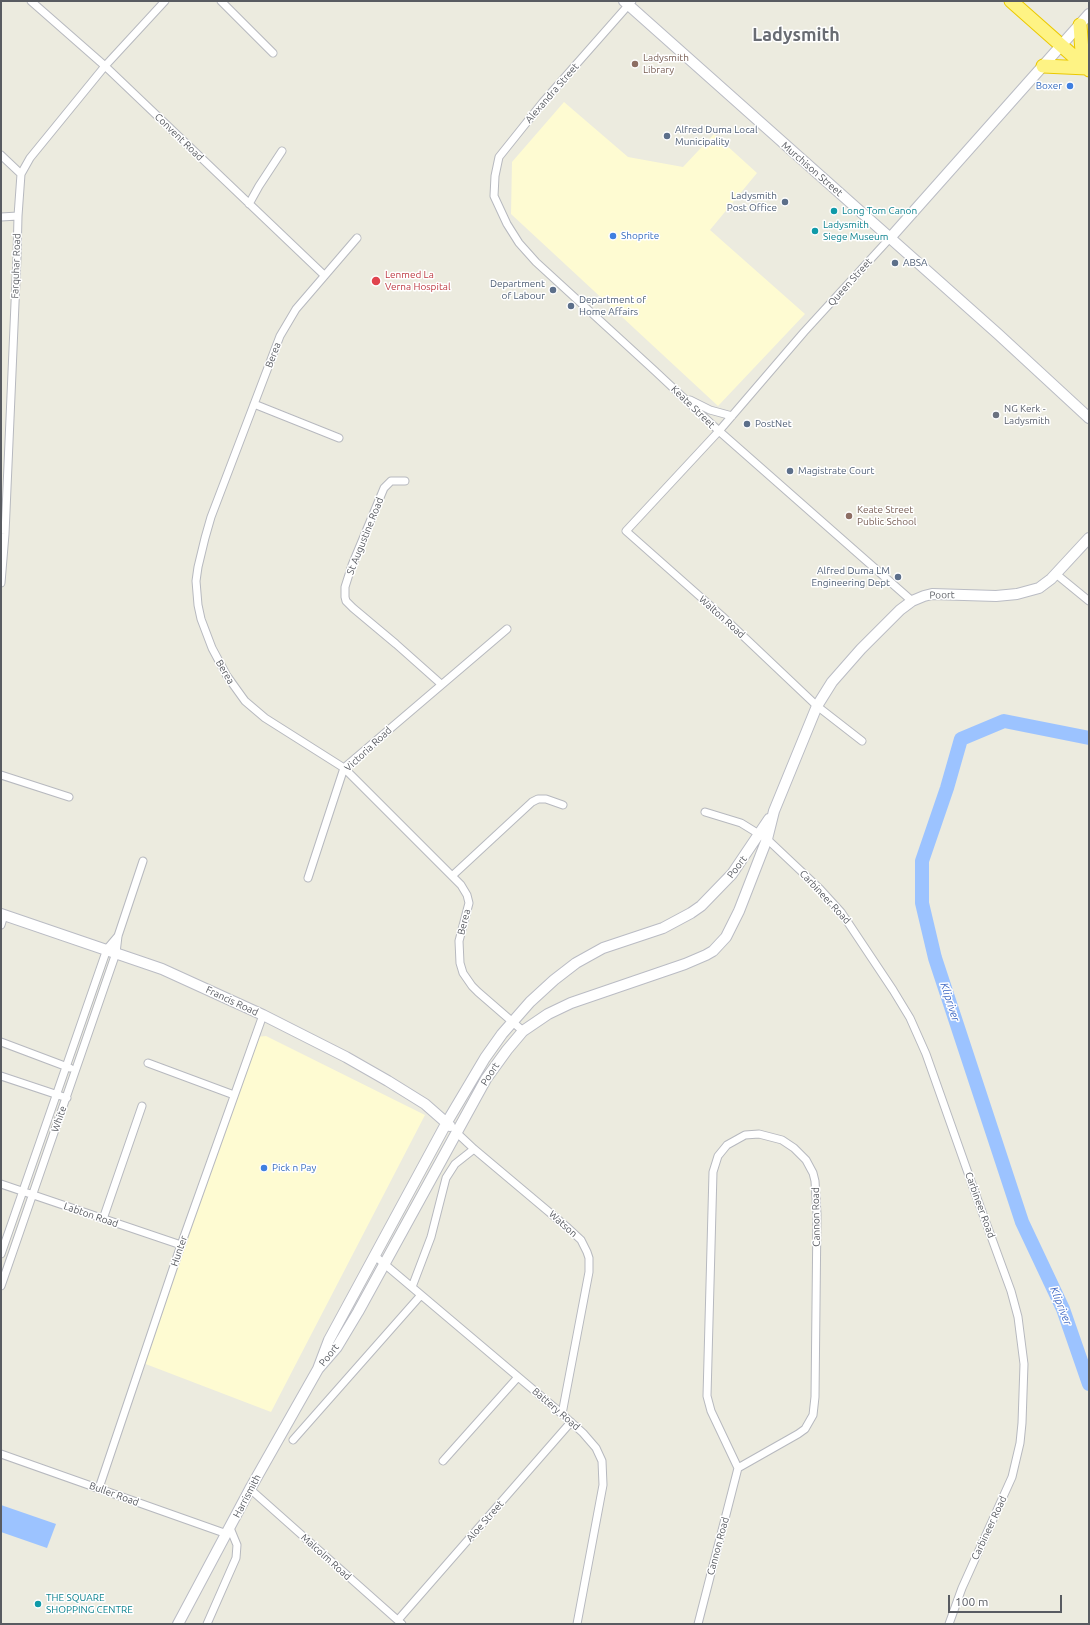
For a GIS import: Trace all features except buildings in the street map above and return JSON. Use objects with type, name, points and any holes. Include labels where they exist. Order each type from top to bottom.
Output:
[{"type":"highway","points":[[1011,1],[1086,68]]},
{"type":"highway","points":[[1080,25],[1086,68]]},
{"type":"highway","points":[[1043,66],[1086,68]]},
{"type":"street","name":"Convent Road","points":[[31,1],[105,66],[324,275]]},
{"type":"street","name":"Farquhar Road","points":[[1,583],[5,534],[21,174],[30,158],[105,66],[165,1]]},
{"type":"street","points":[[221,1],[273,53]]},
{"type":"street","name":"Alexandra Street","points":[[494,196],[495,176],[499,156],[628,2]]},
{"type":"street","name":"Murchison Street","points":[[628,2],[998,334],[1089,418]]},
{"type":"street","name":"Queen Street","points":[[626,531],[732,416],[804,332],[890,238],[1089,14]]},
{"type":"street","points":[[249,204],[282,150]]},
{"type":"street","points":[[1,155],[21,174]]},
{"type":"street","name":"Keate Street","points":[[494,196],[511,231],[519,243],[536,262],[680,394],[718,431],[912,601]]},
{"type":"street","points":[[1,217],[18,216]]},
{"type":"street","name":"Berea","points":[[356,238],[324,275],[287,322],[211,518],[200,554],[196,581],[201,619],[220,664],[236,690],[245,701],[265,718],[344,768],[465,890],[469,903],[459,941],[460,963],[463,973],[475,989],[523,1031]]},
{"type":"street","points":[[680,394],[710,410],[732,416]]},
{"type":"street","points":[[254,404],[339,438]]},
{"type":"street","name":"St Augustine Road","points":[[405,481],[391,482],[384,488],[352,564],[347,580],[345,597],[349,605],[441,684]]},
{"type":"street","name":"Walton Road","points":[[626,531],[722,616],[817,706],[862,741]]},
{"type":"street","name":"Poort","points":[[318,1369],[337,1347],[488,1076],[523,1031],[548,1014],[571,1003],[685,964],[713,951],[719,945],[732,927],[740,911],[763,836],[817,706],[832,682],[861,649],[900,610],[912,601],[924,596],[932,594],[996,596],[1017,594],[1038,588],[1056,574],[1089,538]]},
{"type":"street","points":[[1056,574],[1089,601]]},
{"type":"street","name":"Victoria Road","points":[[308,878],[344,768],[507,629]]},
{"type":"street","points":[[1,775],[69,797]]},
{"type":"street","points":[[452,876],[532,802],[538,799],[546,799],[563,805]]},
{"type":"street","name":"Carbineer Road","points":[[705,812],[741,822],[763,836],[820,889],[841,912],[893,990],[910,1018],[932,1068],[972,1186],[1011,1291],[1018,1317],[1024,1364],[1024,1393],[1020,1443],[1015,1465],[1005,1493],[962,1588],[949,1624]]},
{"type":"street","name":"Poort","points":[[318,1369],[330,1340],[447,1122],[493,1046],[512,1021],[554,980],[590,954],[621,941],[675,923],[701,906],[732,874],[763,836]]},
{"type":"street","points":[[112,951],[143,861]]},
{"type":"street","points":[[1,925],[3,915]]},
{"type":"street","name":"Francis Road","points":[[3,915],[112,951],[177,975],[263,1015],[346,1057],[388,1081],[425,1104],[447,1122]]},
{"type":"street","name":"White","points":[[1,1254],[66,1066],[112,951]]},
{"type":"street","name":"White","points":[[1,1286],[76,1070],[112,951]]},
{"type":"street","name":"Hunter","points":[[99,1488],[181,1245],[263,1015]]},
{"type":"street","points":[[1,1042],[76,1070]]},
{"type":"street","points":[[148,1063],[234,1095]]},
{"type":"street","points":[[1,1076],[66,1098]]},
{"type":"street","points":[[103,1219],[142,1106]]},
{"type":"street","name":"Watson","points":[[447,1122],[474,1150],[581,1240],[587,1252],[589,1258],[589,1272],[562,1414]]},
{"type":"street","name":"Cannon Road","points":[[698,1624],[738,1468],[711,1411],[707,1396],[713,1172],[718,1156],[727,1145],[745,1135],[759,1134],[782,1140],[794,1148],[806,1160],[813,1172],[815,1181],[817,1214],[815,1397],[813,1415],[805,1429],[738,1468]]},
{"type":"street","points":[[412,1287],[431,1237],[446,1178],[455,1164],[474,1150]]},
{"type":"street","name":"Labton Road","points":[[1,1184],[181,1245]]},
{"type":"street","name":"Battery Road","points":[[375,1256],[562,1414],[596,1448],[602,1461],[604,1474],[577,1624]]},
{"type":"street","points":[[293,1440],[421,1295]]},
{"type":"street","name":"Harrismith","points":[[178,1624],[229,1531],[250,1489],[318,1369]]},
{"type":"street","points":[[443,1460],[518,1377]]},
{"type":"street","name":"Aloe Street","points":[[400,1622],[571,1422]]},
{"type":"street","name":"Buller Road","points":[[1,1454],[229,1531]]},
{"type":"street","name":"Malcolm Road","points":[[250,1489],[400,1622]]},
{"type":"street","points":[[208,1624],[236,1558],[237,1546],[229,1531]]},
{"type":"shaded area","points":[[564,102],[628,157],[683,167],[714,134],[757,173],[710,230],[805,314],[718,406],[511,214],[512,162]]},
{"type":"shaded area","points":[[266,1036],[425,1115],[271,1412],[143,1363],[256,1037]]},
{"type":"water","points":[[1,1505],[56,1524],[47,1548],[1,1532]]},
{"type":"waterway","name":"Klipriver","points":[[1089,738],[1004,721],[961,739],[947,788],[922,861],[922,903],[935,958],[1022,1222],[1063,1309],[1089,1384]]},
{"type":"place","name":"Ladysmith Library","points":[[635,64]]},
{"type":"place","name":"Boxer","points":[[1070,86]]},
{"type":"place","name":"Alfred Duma Local Municipality","points":[[667,136]]},
{"type":"place","name":"Ladysmith Post Office","points":[[785,202]]},
{"type":"place","name":"Long Tom Canon","points":[[834,211]]},
{"type":"place","name":"Ladysmith Siege Museum","points":[[815,231]]},
{"type":"place","name":"Shoprite","points":[[613,236]]},
{"type":"place","name":"ABSA","points":[[895,263]]},
{"type":"place","name":"Lenmed La Verna Hospital","points":[[376,281]]},
{"type":"place","name":"Department of Labour","points":[[553,290]]},
{"type":"place","name":"Department of Home Affairs","points":[[571,306]]},
{"type":"place","name":"NG Kerk - Ladysmith","points":[[996,415]]},
{"type":"place","name":"PostNet","points":[[747,424]]},
{"type":"place","name":"Magistrate Court","points":[[790,471]]},
{"type":"place","name":"Keate Street Public School","points":[[849,516]]},
{"type":"place","name":"Alfred Duma LM Engineering Dept","points":[[898,577]]},
{"type":"place","name":"Pick n Pay","points":[[264,1168]]},
{"type":"place","name":"THE SQUARE SHOPPING CENTRE","points":[[38,1604]]},
{"type":"district","name":"Ladysmith","points":[[796,35]]}]
